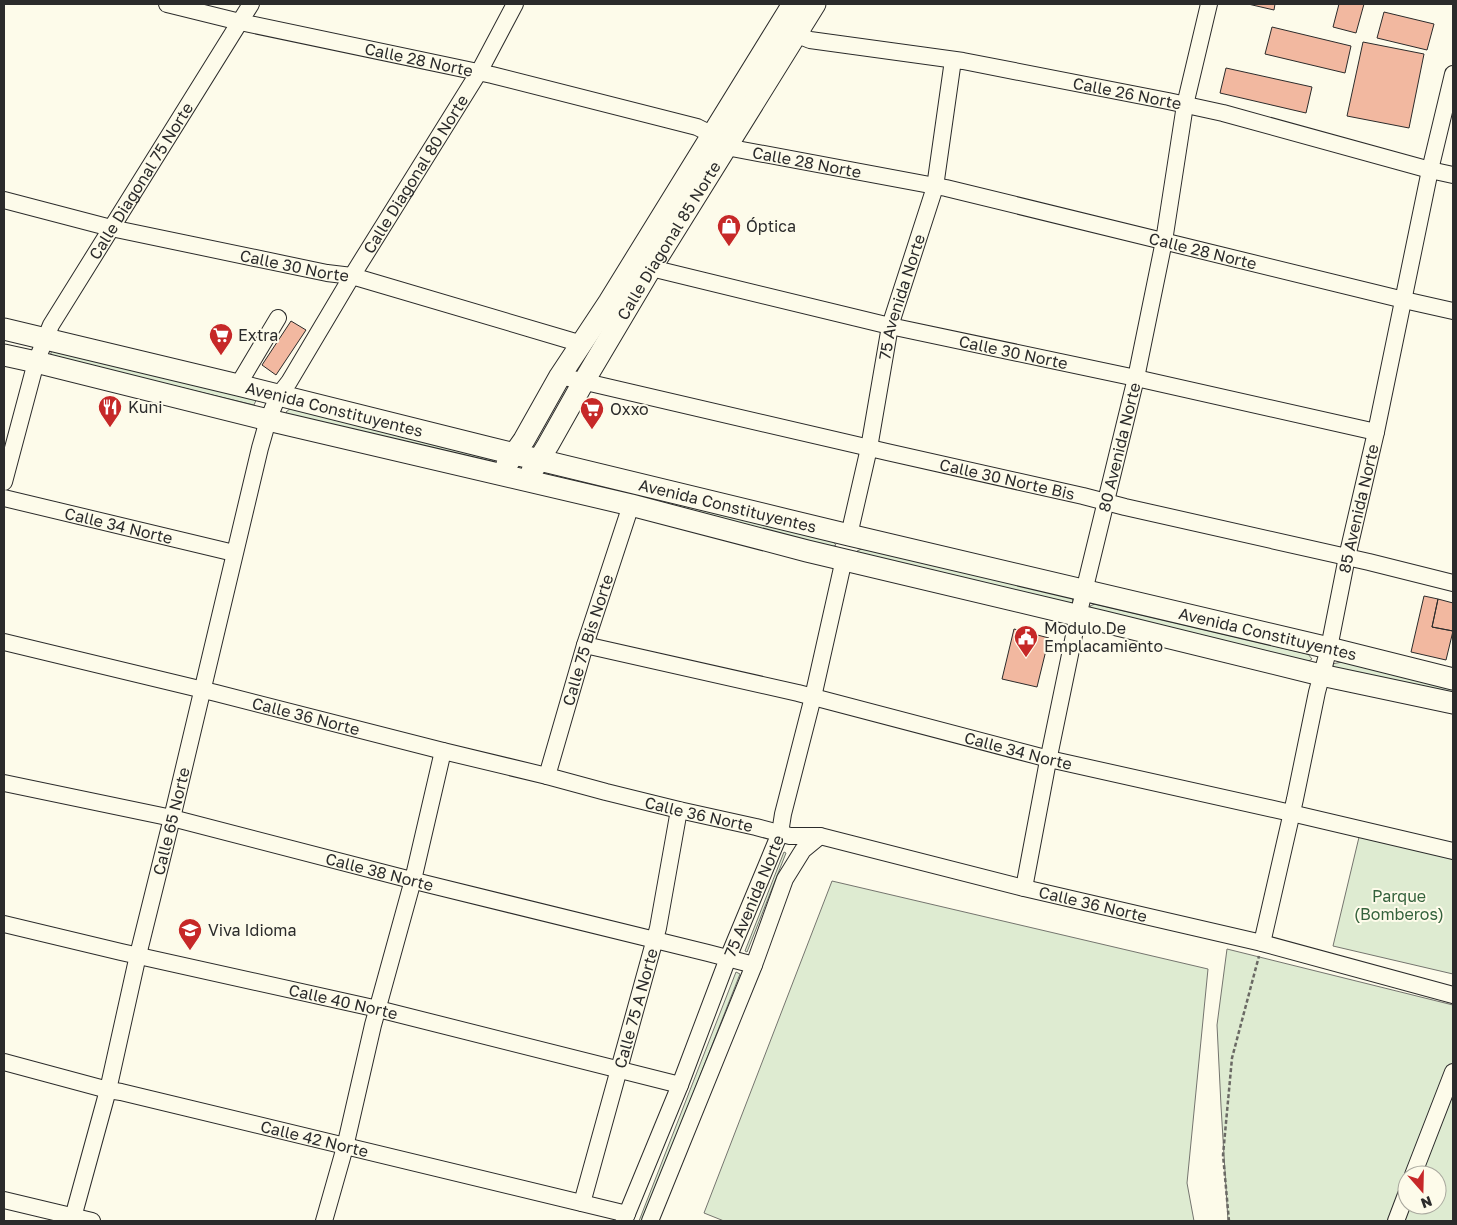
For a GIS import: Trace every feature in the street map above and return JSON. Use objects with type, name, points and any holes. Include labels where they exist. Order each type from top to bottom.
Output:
[{"type":"main road","name":"Calle Diagonal 85 Norte","points":[[526,480],[652,268],[793,4]]},
{"type":"main road","name":"Calle Diagonal 85 Norte","points":[[501,474],[524,440],[560,376],[609,302],[815,4]]},
{"type":"main road","name":"Avenida Constituyentes","points":[[4,329],[849,535],[1453,679]]},
{"type":"main road","name":"Avenida Constituyentes","points":[[4,356],[36,362],[268,420],[631,505],[807,552],[844,559],[1321,675],[1453,703]]},
{"type":"street","name":"Calle 28 Norte","points":[[167,4],[240,22],[479,72],[697,127],[719,141],[946,188],[1453,311]]},
{"type":"street","name":"Calle Diagonal 75 Norte","points":[[4,482],[36,362],[51,325],[251,4]]},
{"type":"street","name":"Calle Diagonal 80 Norte","points":[[268,420],[278,396],[289,382],[352,276],[479,72],[515,4]]},
{"type":"street","name":"80 Avenida Norte","points":[[1024,888],[1078,616],[1136,378],[1164,241],[1185,104],[1209,4]]},
{"type":"street","name":"Calle 26 Norte","points":[[795,34],[810,40],[953,60],[1185,104],[1453,175]]},
{"type":"street","name":"75 Avenida Norte","points":[[849,535],[869,448],[890,326],[935,187],[953,60]]},
{"type":"street","name":"85 Avenida Norte","points":[[1262,943],[1328,648],[1346,557],[1376,432],[1430,170],[1453,74]]},
{"type":"street","name":"Calle 30 Norte","points":[[4,200],[111,228],[327,273],[352,276],[582,344]]},
{"type":"street","name":"Calle 30 Norte","points":[[652,268],[890,326],[1136,378],[1376,432]]},
{"type":"street","points":[[238,385],[278,318]]},
{"type":"street","name":"Calle 30 Norte Bis","points":[[560,376],[1106,501],[1453,583]]},
{"type":"street","name":"Calle 65 Norte","points":[[73,1219],[108,1090],[138,955],[234,553],[268,420]]},
{"type":"street","name":"Calle 34 Norte","points":[[4,498],[234,553]]},
{"type":"street","name":"Calle 75 Bis Norte","points":[[547,776],[585,645],[631,505]]},
{"type":"street","name":"75 Avenida Norte","points":[[626,1218],[680,1085],[728,958],[780,833],[844,559]]},
{"type":"street","name":"Calle 36 Norte","points":[[4,642],[679,810],[790,836],[820,836],[1024,888],[1262,943],[1453,995]]},
{"type":"street","name":"Calle 34 Norte","points":[[585,645],[813,697],[1049,759],[1453,851]]},
{"type":"street","points":[[324,1221],[345,1147],[378,1010],[413,880],[443,751]]},
{"type":"street","name":"Calle 38 Norte","points":[[4,783],[172,818],[754,965]]},
{"type":"street","name":"Calle 75 A Norte","points":[[582,1203],[658,928],[679,810]]},
{"type":"street","name":"75 Avenida Norte","points":[[650,1221],[754,965],[785,879],[803,850],[820,836]]},
{"type":"street","name":"Calle 40 Norte","points":[[4,924],[378,1010],[680,1085]]},
{"type":"street","name":"Calle 42 Norte","points":[[4,1062],[108,1090],[582,1203],[626,1218]]},
{"type":"street","points":[[1417,1165],[1453,1072]]},
{"type":"street","points":[[4,1200],[73,1219],[92,1221]]},
{"type":"path","points":[[1229,1221],[1223,1155],[1232,1058],[1262,943]]},
{"type":"green space","points":[[53,347],[257,398],[254,405],[50,356]]},
{"type":"green space","points":[[291,408],[490,456],[493,462],[289,417],[286,412]]},
{"type":"green space","points":[[551,470],[832,540],[836,545],[830,548],[547,479],[546,473]]},
{"type":"green space","points":[[864,548],[1072,597],[1073,602],[1070,604],[862,556],[857,551]]},
{"type":"green space","points":[[1095,604],[1308,654],[1312,659],[1307,662],[1092,611],[1090,606]]},
{"type":"green space","points":[[1342,662],[1453,688],[1453,697],[1335,669],[1332,664]]},
{"type":"green space","name":"Parque (Bomberos)","points":[[1360,833],[1453,857],[1453,974],[1333,946]]},
{"type":"green space","points":[[784,852],[786,853],[747,952],[745,951]]},
{"type":"green space","points":[[832,881],[1208,969],[1187,1183],[1194,1221],[724,1221],[704,1213]]},
{"type":"green space","points":[[1227,949],[1453,1005],[1453,1221],[1228,1221],[1217,1025]]},
{"type":"green space","points":[[736,972],[740,974],[643,1221],[639,1221]]},
{"type":"building","points":[[1248,4],[1275,4],[1274,10]]},
{"type":"building","points":[[1339,4],[1364,4],[1356,33],[1333,27]]},
{"type":"building","points":[[1384,12],[1434,24],[1427,50],[1377,38]]},
{"type":"building","points":[[1272,27],[1351,46],[1345,73],[1265,54]]},
{"type":"building","points":[[1363,42],[1424,54],[1409,128],[1347,116]]},
{"type":"building","points":[[1226,68],[1312,87],[1306,113],[1220,93]]},
{"type":"building","points":[[291,321],[306,330],[276,375],[262,365]]},
{"type":"building","points":[[1424,596],[1438,599],[1432,627],[1453,631],[1446,660],[1411,652]]},
{"type":"building","points":[[1438,599],[1453,603],[1453,631],[1432,627]]},
{"type":"building","name":"Modulo De Emplacamiento","points":[[1014,629],[1049,638],[1037,687],[1002,679]]},
{"type":"place","name":"Óptica","points":[[729,247]]},
{"type":"place","name":"Extra","points":[[221,356]]},
{"type":"place","name":"Kuni","points":[[110,428]]},
{"type":"place","name":"Oxxo","points":[[592,430]]},
{"type":"place","name":"Modulo De Emplacamiento","points":[[1026,658]]},
{"type":"place","name":"Viva Idioma","points":[[190,951]]}]
